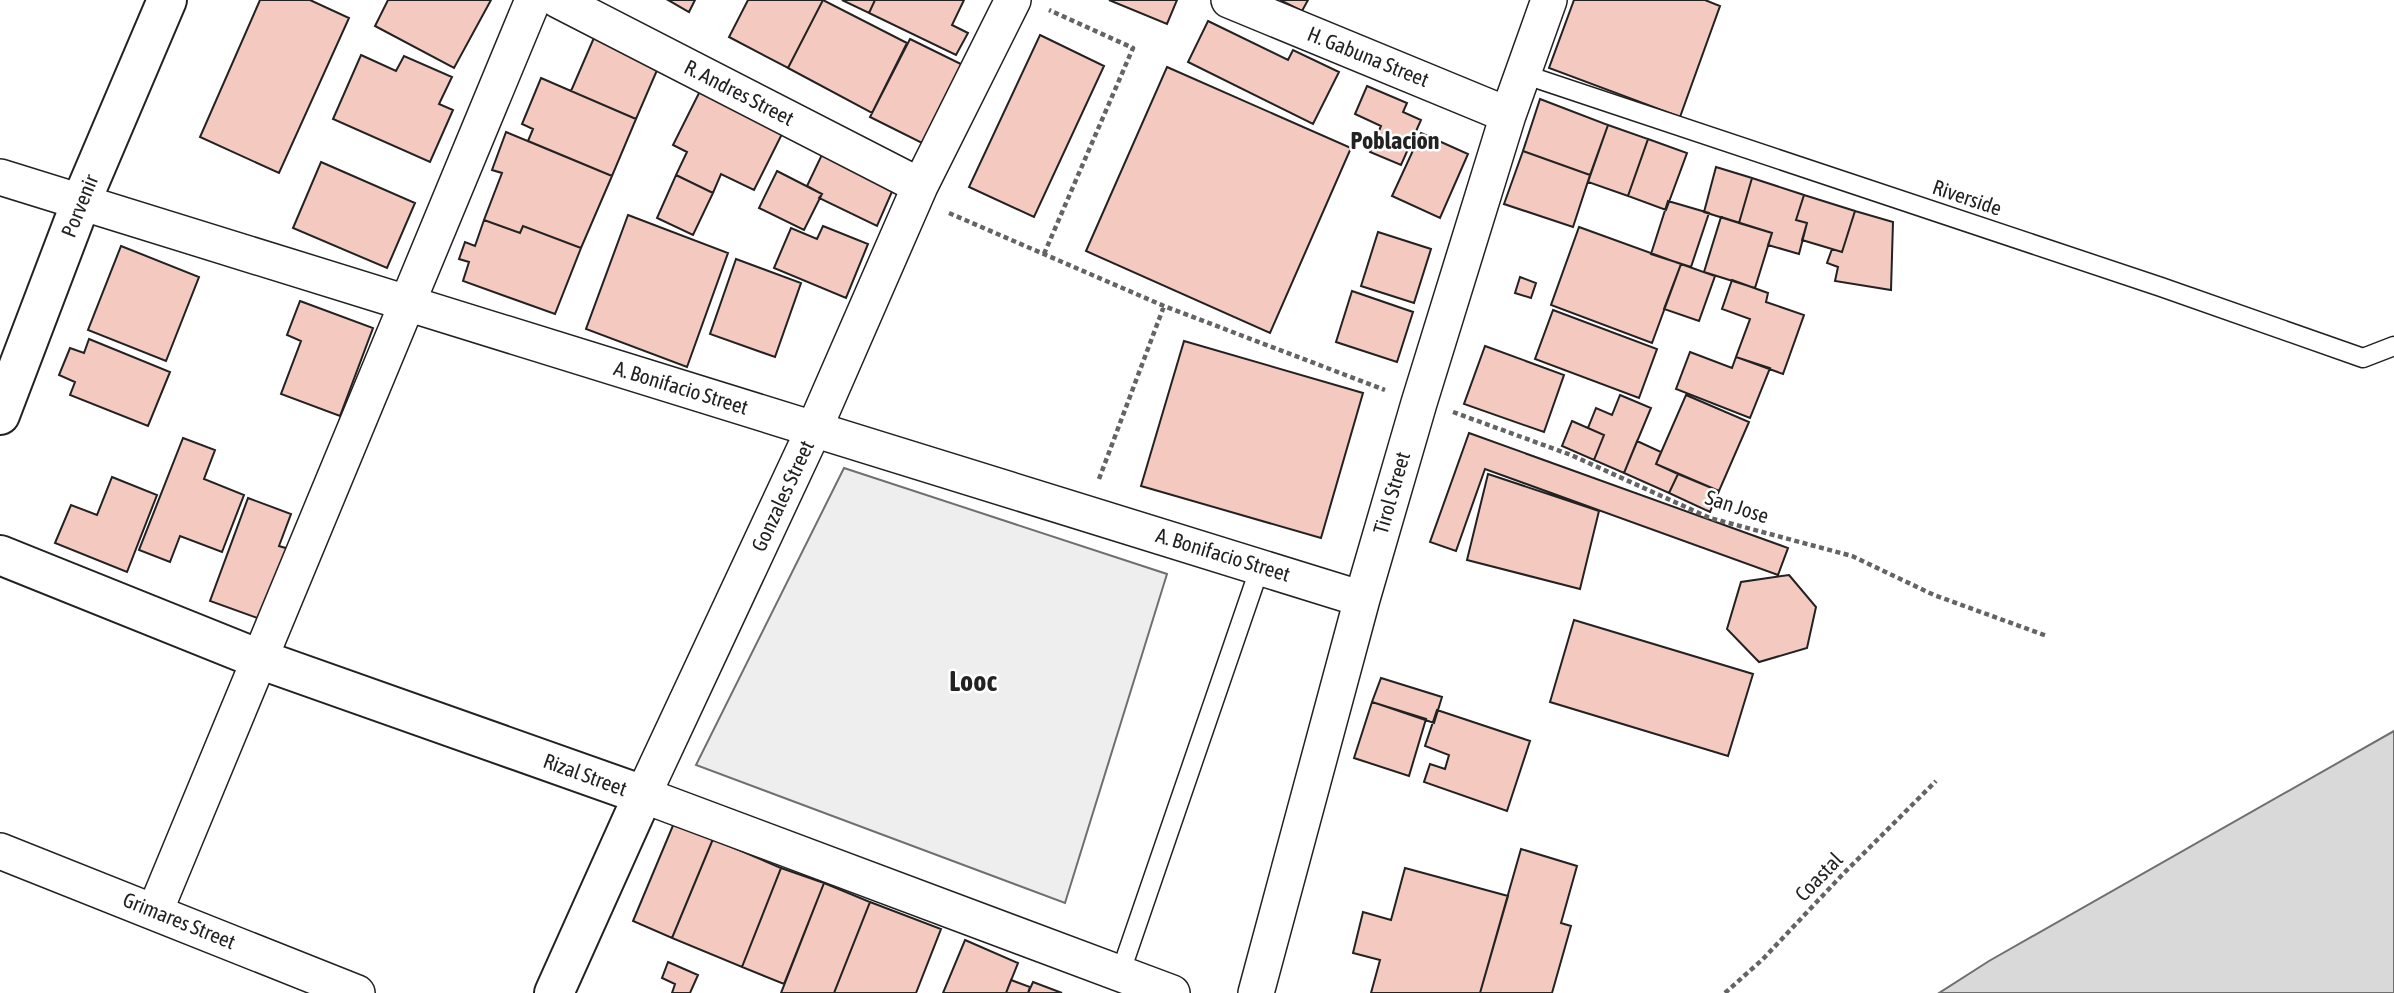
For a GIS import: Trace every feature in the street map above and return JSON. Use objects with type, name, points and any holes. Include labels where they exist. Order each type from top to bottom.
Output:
[{"type":"main road","name":"Porvenir","points":[[0,415],[81,202],[167,0]]},
{"type":"main road","name":"Rizal Street","points":[[0,555],[259,659],[643,795]]},
{"type":"main road","name":"Gonzales Street","points":[[554,993],[643,795]]},
{"type":"street","points":[[155,911],[533,0]]},
{"type":"street","name":"R. Andres Street","points":[[558,0],[917,192]]},
{"type":"street","name":"H. Gabuna Street","points":[[1229,0],[1508,115]]},
{"type":"street","name":"Tirol Street","points":[[1256,993],[1362,599],[1419,403],[1508,115],[1549,0]]},
{"type":"street","name":"Gonzales Street","points":[[643,795],[814,429],[917,192],[1026,3]]},
{"type":"street","name":"A. Bonifacio Street","points":[[0,177],[1362,599]]},
{"type":"street","name":"Rizal Street","points":[[643,795],[1172,993]]},
{"type":"street","name":"Grimares Street","points":[[0,851],[357,993]]},
{"type":"lane","name":"Riverside","points":[[1523,74],[2161,287],[2363,358],[2394,346]]},
{"type":"lane","points":[[1120,974],[1260,567]]},
{"type":"path","points":[[1026,3],[1133,48],[1044,254]]},
{"type":"path","name":"San Jose","points":[[917,192],[1044,254],[1164,306],[1419,403],[1470,416],[1528,441],[1571,455],[1710,518],[1852,556],[1934,594],[2047,635]]},
{"type":"path","points":[[1086,513],[1164,306]]},
{"type":"path","name":"Coastal","points":[[1725,993],[1763,959],[1936,781]]},
{"type":"shaded area","points":[[844,468],[1167,574],[1065,903],[696,765]]},
{"type":"shaded area","points":[[2394,731],[2394,993],[1939,993],[1989,961]]},
{"type":"building","points":[[260,0],[310,0],[349,18],[279,173],[200,137]]},
{"type":"building","points":[[388,0],[491,0],[454,68],[375,26]]},
{"type":"building","points":[[668,0],[695,0],[689,12]]},
{"type":"building","points":[[748,0],[823,0],[788,68],[729,37]]},
{"type":"building","points":[[823,0],[907,43],[872,113],[788,68]]},
{"type":"building","points":[[842,0],[875,0],[869,13]]},
{"type":"building","points":[[875,0],[964,0],[952,25],[968,33],[956,55],[869,13]]},
{"type":"building","points":[[1109,0],[1177,0],[1167,24]]},
{"type":"building","points":[[1280,0],[1308,0],[1302,11]]},
{"type":"building","points":[[1574,0],[1705,0],[1720,6],[1680,117],[1549,68]]},
{"type":"building","points":[[1208,21],[1288,60],[1293,50],[1339,72],[1313,124],[1188,62]]},
{"type":"building","points":[[596,33],[661,61],[636,119],[571,91]]},
{"type":"building","points":[[1040,35],[1104,66],[1034,217],[969,187]]},
{"type":"building","points":[[910,39],[969,68],[930,147],[870,117]]},
{"type":"building","points":[[361,55],[396,71],[404,56],[452,77],[439,104],[453,110],[430,162],[333,119]]},
{"type":"building","points":[[1167,67],[1351,148],[1270,333],[1086,251]]},
{"type":"building","points":[[541,78],[636,119],[612,176],[528,141],[533,129],[522,124]]},
{"type":"building","points":[[1367,86],[1407,103],[1403,112],[1421,120],[1401,165],[1370,152],[1381,126],[1355,114]]},
{"type":"building","points":[[702,87],[785,128],[754,190],[721,174],[713,193],[676,175],[687,152],[673,145]]},
{"type":"building","points":[[1540,99],[1608,125],[1590,175],[1523,151]]},
{"type":"building","points":[[1608,125],[1648,139],[1628,196],[1588,182]]},
{"type":"building","points":[[506,132],[612,176],[581,248],[523,226],[520,233],[484,220],[502,173],[492,170]]},
{"type":"building","points":[[1421,133],[1468,154],[1440,218],[1392,196]]},
{"type":"building","points":[[1648,139],[1687,153],[1666,210],[1628,196]]},
{"type":"building","points":[[827,144],[898,178],[877,226],[819,198],[822,194],[807,186]]},
{"type":"building","points":[[1523,151],[1590,175],[1573,227],[1504,204]]},
{"type":"building","points":[[321,162],[415,203],[387,268],[293,228]]},
{"type":"building","points":[[1716,167],[1752,178],[1739,223],[1704,212]]},
{"type":"building","points":[[777,171],[822,194],[804,230],[759,208]]},
{"type":"building","points":[[676,175],[713,193],[693,235],[657,218]]},
{"type":"building","points":[[1752,178],[1804,195],[1796,220],[1807,223],[1799,254],[1768,245],[1772,233],[1739,223]]},
{"type":"building","points":[[1804,195],[1855,211],[1842,252],[1802,240],[1807,223],[1796,220]]},
{"type":"building","points":[[1668,201],[1709,213],[1691,267],[1651,254]]},
{"type":"building","points":[[1855,211],[1893,222],[1891,290],[1835,281],[1838,267],[1827,263],[1832,249],[1842,252]]},
{"type":"building","points":[[628,215],[728,253],[687,367],[586,329]]},
{"type":"building","points":[[1721,217],[1772,233],[1755,288],[1704,272]]},
{"type":"building","points":[[484,220],[520,233],[523,226],[581,248],[555,314],[463,281],[469,262],[459,259],[465,242],[475,246]]},
{"type":"building","points":[[823,226],[868,244],[846,298],[774,268],[791,228],[817,239]]},
{"type":"building","points":[[1579,227],[1681,264],[1652,343],[1551,305]]},
{"type":"building","points":[[1378,232],[1431,249],[1414,303],[1361,286]]},
{"type":"building","points":[[121,246],[199,277],[166,361],[88,330]]},
{"type":"building","points":[[736,259],[801,283],[775,357],[710,334]]},
{"type":"building","points":[[1681,264],[1715,276],[1699,321],[1664,309]]},
{"type":"building","points":[[1520,277],[1536,283],[1531,298],[1515,293]]},
{"type":"building","points":[[1732,280],[1768,293],[1766,302],[1804,315],[1783,374],[1736,357],[1750,319],[1722,309]]},
{"type":"building","points":[[1352,291],[1413,312],[1397,362],[1336,342]]},
{"type":"building","points":[[300,301],[373,328],[340,416],[281,394],[301,341],[287,335]]},
{"type":"building","points":[[1553,310],[1657,349],[1639,398],[1535,359]]},
{"type":"building","points":[[89,339],[170,372],[148,426],[70,395],[75,382],[59,375],[70,348],[84,353]]},
{"type":"building","points":[[1184,341],[1363,393],[1321,538],[1141,486]]},
{"type":"building","points":[[1485,346],[1564,375],[1544,432],[1464,404]]},
{"type":"building","points":[[1690,352],[1732,368],[1736,357],[1770,368],[1750,418],[1676,389]]},
{"type":"building","points":[[1620,395],[1651,408],[1624,473],[1594,460],[1604,435],[1588,428],[1596,408],[1612,415]]},
{"type":"building","points":[[1686,395],[1749,422],[1719,491],[1656,464]]},
{"type":"building","points":[[1572,421],[1604,435],[1594,460],[1562,446]]},
{"type":"building","points":[[1469,433],[1788,548],[1778,575],[1485,469],[1456,551],[1430,542]]},
{"type":"building","points":[[183,438],[215,450],[204,479],[244,495],[222,552],[180,536],[170,562],[139,550]]},
{"type":"building","points":[[1637,441],[1661,452],[1656,464],[1678,474],[1669,493],[1624,473]]},
{"type":"building","points":[[1488,474],[1599,511],[1580,589],[1467,560]]},
{"type":"building","points":[[1678,474],[1719,491],[1710,512],[1669,493]]},
{"type":"building","points":[[112,477],[157,495],[127,572],[55,543],[71,505],[97,515]]},
{"type":"building","points":[[248,498],[291,514],[279,546],[289,549],[263,620],[210,601]]},
{"type":"building","points":[[1789,575],[1816,607],[1807,648],[1759,662],[1727,629],[1741,582]]},
{"type":"building","points":[[1574,620],[1753,674],[1728,756],[1550,702]]},
{"type":"building","points":[[1381,678],[1442,697],[1434,723],[1372,702]]},
{"type":"building","points":[[1372,702],[1426,719],[1409,776],[1354,758]]},
{"type":"building","points":[[1437,710],[1530,741],[1507,811],[1424,782],[1430,764],[1445,769],[1449,755],[1425,746]]},
{"type":"building","points":[[674,823],[713,839],[672,938],[633,921]]},
{"type":"building","points":[[713,839],[781,868],[742,967],[672,938]]},
{"type":"building","points":[[1521,849],[1577,866],[1561,923],[1571,926],[1552,993],[1480,993]]},
{"type":"building","points":[[781,868],[824,883],[784,984],[742,967]]},
{"type":"building","points":[[1405,868],[1508,896],[1480,993],[1371,993],[1380,960],[1353,953],[1363,912],[1391,920]]},
{"type":"building","points":[[824,883],[870,902],[834,993],[781,993]]},
{"type":"building","points":[[870,902],[941,929],[916,993],[834,993]]},
{"type":"building","points":[[965,940],[1018,963],[1006,993],[943,993]]},
{"type":"building","points":[[668,962],[698,975],[690,993],[672,993],[675,984],[662,978]]},
{"type":"building","points":[[1011,980],[1030,987],[1028,993],[1006,993]]},
{"type":"building","points":[[1033,982],[1062,993],[1028,993]]},
{"type":"district","name":"Poblacion","points":[[1395,141]]},
{"type":"district","name":"Looc","points":[[973,681]]}]
